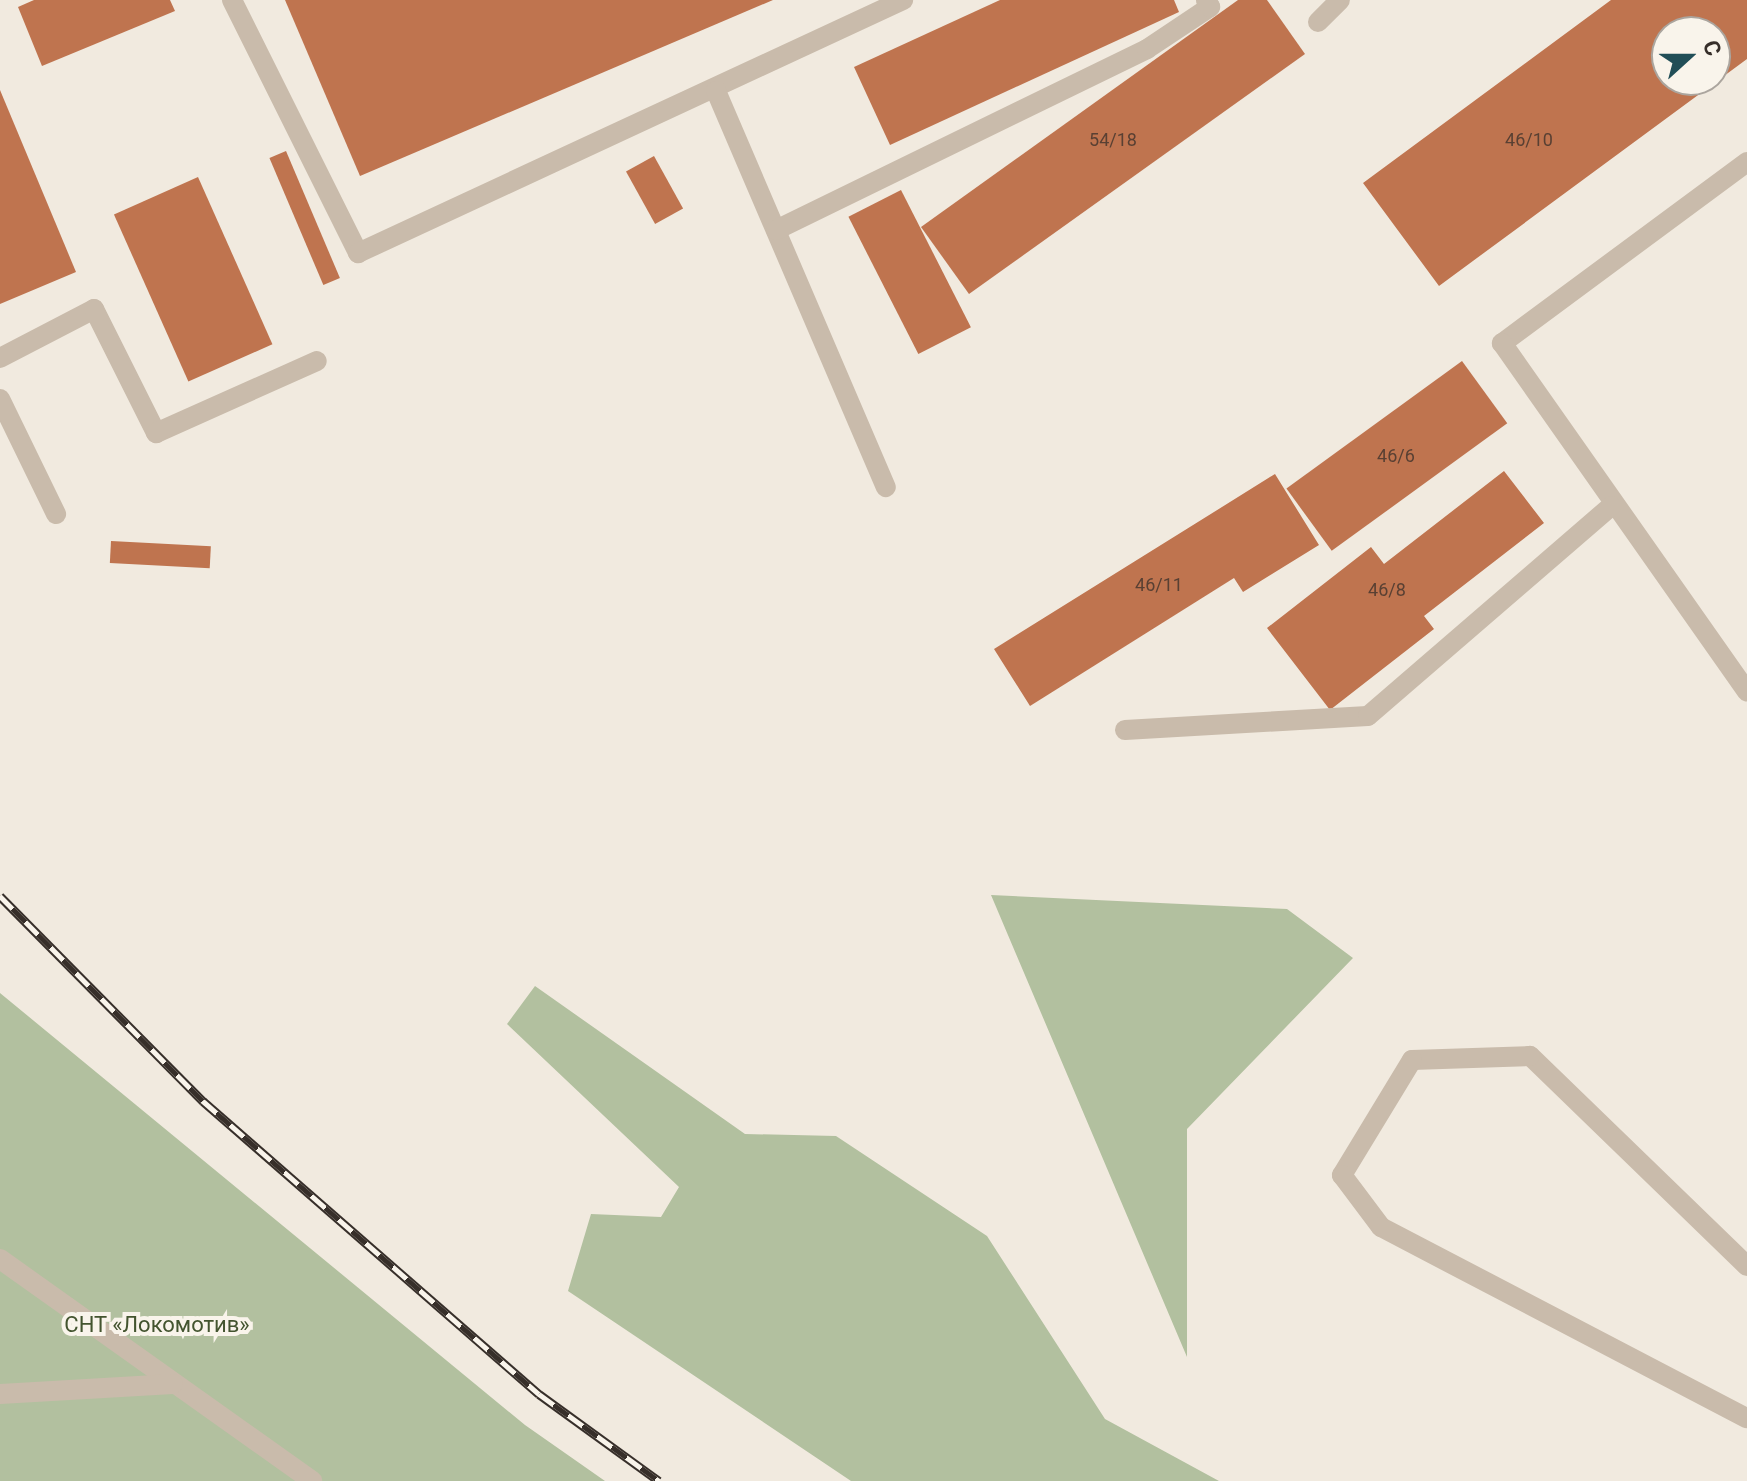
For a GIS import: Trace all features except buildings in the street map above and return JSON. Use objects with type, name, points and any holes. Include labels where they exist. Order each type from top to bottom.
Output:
[{"type":"street","points":[[232,0],[358,253],[716,91],[903,0]]},
{"type":"street","points":[[776,230],[1147,49],[1210,7],[1206,0]]},
{"type":"street","points":[[1318,22],[1340,0]]},
{"type":"street","points":[[716,91],[886,487]]},
{"type":"street","points":[[1747,162],[1502,343],[1611,506],[1747,692]]},
{"type":"street","points":[[0,358],[94,309],[156,433],[317,361]]},
{"type":"street","points":[[0,399],[56,514]]},
{"type":"street","points":[[1125,730],[1368,716],[1611,506]]},
{"type":"street","points":[[1747,1266],[1530,1056],[1412,1060],[1342,1175],[1381,1227],[1747,1418]]},
{"type":"street","points":[[0,1259],[312,1481]]},
{"type":"street","points":[[0,1394],[173,1384]]},
{"type":"green space","points":[[991,895],[1287,909],[1353,958],[1187,1129],[1187,1357]]},
{"type":"green space","points":[[535,986],[745,1134],[836,1136],[987,1236],[1105,1419],[1219,1481],[851,1481],[568,1291],[591,1214],[661,1217],[679,1187],[507,1024]]},
{"type":"green space","name":"СНТ «Локомотив»","points":[[0,993],[525,1425],[605,1481],[0,1481]]},
{"type":"railway","points":[[0,896],[203,1101],[539,1394],[659,1481]]}]
